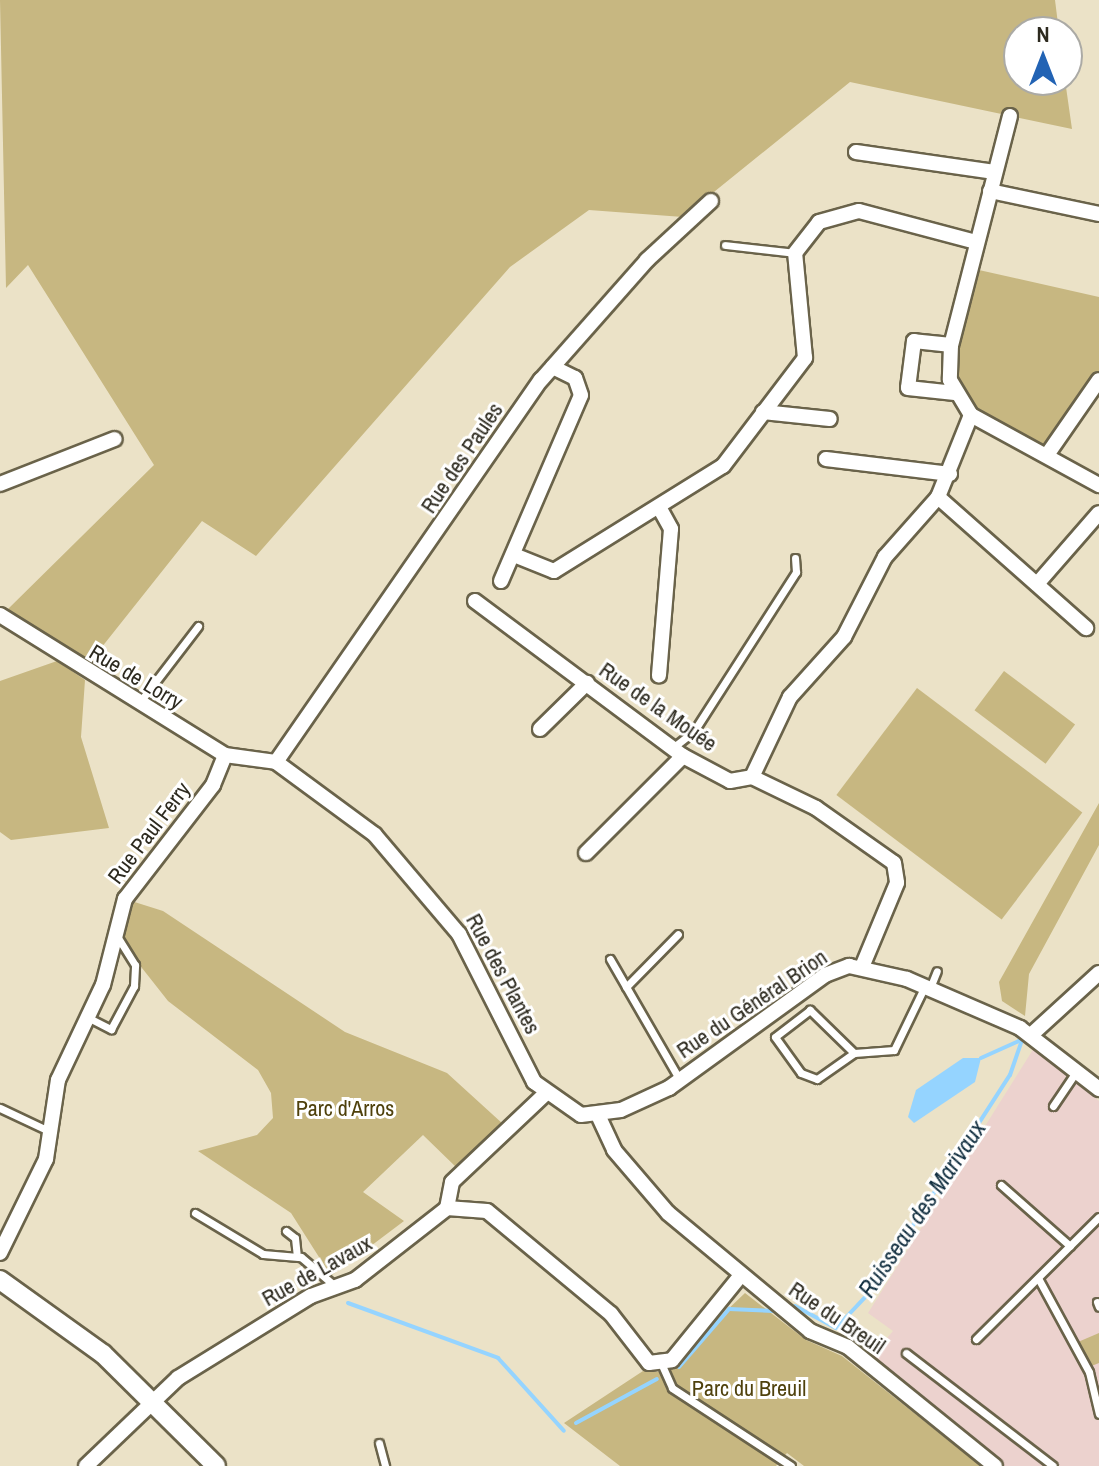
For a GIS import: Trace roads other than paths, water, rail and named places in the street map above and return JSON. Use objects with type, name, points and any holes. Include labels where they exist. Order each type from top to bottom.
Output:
[{"type":"street","points":[[1010,116],[951,345],[955,393],[971,415],[1099,485]]},
{"type":"street","points":[[856,152],[995,172]]},
{"type":"street","points":[[990,191],[1099,214]]},
{"type":"street","name":"Rue des Paules","points":[[276,762],[552,367],[647,260],[711,201]]},
{"type":"street","points":[[514,555],[554,571],[723,466],[805,358],[795,253],[819,222],[859,211],[976,242]]},
{"type":"street","points":[[951,345],[914,341],[908,388],[955,393]]},
{"type":"street","points":[[501,581],[581,395],[575,378],[552,367]]},
{"type":"street","points":[[1047,455],[1099,380]]},
{"type":"street","points":[[763,412],[830,419]]},
{"type":"street","points":[[752,777],[790,697],[844,637],[885,557],[938,497],[950,474],[971,415]]},
{"type":"street","points":[[0,484],[115,439]]},
{"type":"street","points":[[826,459],[950,474]]},
{"type":"street","points":[[938,497],[1086,628]]},
{"type":"street","points":[[659,507],[671,529],[659,676]]},
{"type":"street","points":[[1037,584],[1099,513]]},
{"type":"street","name":"Rue de la Mouée","points":[[475,601],[679,751],[730,781],[752,777],[816,808],[898,868],[862,967]]},
{"type":"street","name":"Rue de Lorry","points":[[0,615],[138,705],[225,755],[256,763],[276,762]]},
{"type":"street","points":[[540,729],[587,683]]},
{"type":"street","points":[[586,853],[679,751]]},
{"type":"street","name":"Rue Paul Ferry","points":[[0,1253],[36,1183],[51,1132],[58,1080],[89,1018],[125,899],[213,785],[225,755]]},
{"type":"street","name":"Rue des Plantes","points":[[276,762],[375,835],[434,897],[545,1094]]},
{"type":"street","name":"Rue du Général Brion","points":[[598,1115],[680,1080],[825,975],[862,967],[928,987],[1031,1035],[1099,1089]]},
{"type":"street","points":[[1031,1035],[1099,973]]},
{"type":"street","points":[[598,1115],[581,1115],[545,1094],[452,1182],[447,1208],[487,1211],[611,1314],[640,1358],[661,1363],[679,1352],[741,1275]]},
{"type":"street","name":"Rue du Breuil","points":[[598,1115],[640,1184],[741,1275],[810,1331],[848,1347],[995,1466]]},
{"type":"street","name":"Rue de Lavaux","points":[[86,1466],[152,1398],[311,1296],[336,1288],[447,1208]]},
{"type":"street","points":[[0,1280],[61,1320],[152,1398],[216,1466]]},
{"type":"lane","points":[[725,245],[795,253]]},
{"type":"lane","points":[[679,751],[796,572],[795,558]]},
{"type":"lane","points":[[138,705],[198,626]]},
{"type":"lane","points":[[626,987],[678,934]]},
{"type":"lane","points":[[89,1018],[111,1029],[134,986],[135,965],[116,935]]},
{"type":"lane","points":[[610,959],[680,1080]]},
{"type":"lane","points":[[854,1053],[810,1010],[775,1037],[801,1073],[817,1079],[854,1053],[894,1050],[937,971]]},
{"type":"lane","points":[[1053,1106],[1076,1071]]},
{"type":"lane","points":[[0,1108],[51,1132]]},
{"type":"lane","points":[[1001,1185],[1070,1246]]},
{"type":"lane","points":[[195,1213],[263,1254],[297,1256],[336,1288]]},
{"type":"lane","points":[[976,1339],[1099,1217]]},
{"type":"lane","points":[[286,1231],[295,1238],[297,1256]]},
{"type":"lane","points":[[1038,1278],[1089,1372],[1099,1414]]},
{"type":"lane","points":[[906,1353],[1053,1466]]},
{"type":"lane","points":[[661,1363],[672,1388],[786,1464]]},
{"type":"lane","points":[[1089,1372],[1099,1367]]},
{"type":"lane","points":[[379,1443],[385,1466]]},
{"type":"water","points":[[963,1058],[981,1058],[975,1082],[914,1123],[908,1117],[916,1090]]},
{"type":"waterway","points":[[981,1058],[1021,1040]]},
{"type":"waterway","name":"Ruisseau des Marivaux","points":[[795,1306],[836,1328],[870,1292],[1010,1075],[1022,1041]]},
{"type":"waterway","points":[[348,1303],[498,1358],[564,1431]]},
{"type":"waterway","name":"Ruisseau des Marivaux","points":[[679,1367],[729,1309],[773,1311]]},
{"type":"waterway","name":"Ruisseau des Marivaux","points":[[576,1423],[657,1379]]},
{"type":"park label","name":"Parc d'Arros","points":[[345,1109]]},
{"type":"park label","name":"Parc du Breuil","points":[[749,1389]]}]
